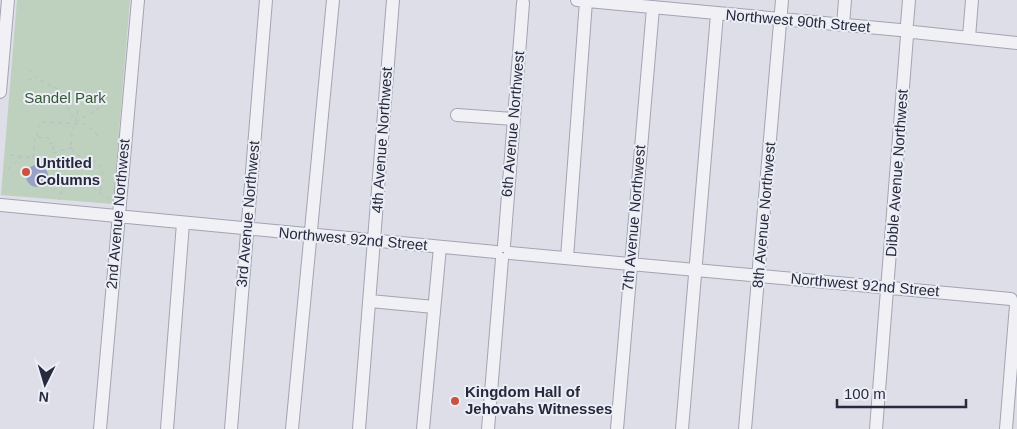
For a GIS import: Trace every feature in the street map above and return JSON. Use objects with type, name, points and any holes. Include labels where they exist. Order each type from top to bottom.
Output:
[{"type":"street","points":[[0,92],[8,0]]},
{"type":"street","name":"2nd Avenue Northwest","points":[[100,429],[116,212],[138,0]]},
{"type":"street","name":"3rd Avenue Northwest","points":[[230,429],[266,0]]},
{"type":"street","points":[[292,429],[333,0]]},
{"type":"street","name":"4th Avenue Northwest","points":[[359,429],[393,0]]},
{"type":"street","points":[[567,258],[581,0]]},
{"type":"street","name":"Northwest 90th Street","points":[[581,0],[781,20],[907,30],[1017,43]]},
{"type":"street","name":"8th Avenue Northwest","points":[[746,429],[782,0]]},
{"type":"street","points":[[843,24],[845,0]]},
{"type":"street","name":"Dibble Avenue Northwest","points":[[876,429],[909,0]]},
{"type":"street","points":[[969,37],[972,0]]},
{"type":"street","name":"6th Avenue Northwest","points":[[488,429],[524,1]]},
{"type":"street","name":"7th Avenue Northwest","points":[[617,429],[654,8]]},
{"type":"street","points":[[682,429],[717,14]]},
{"type":"street","points":[[457,115],[514,119]]},
{"type":"street","name":"Northwest 92nd Street","points":[[0,204],[116,212],[183,224],[503,252],[1015,301]]},
{"type":"street","points":[[168,429],[183,224]]},
{"type":"street","points":[[423,429],[440,247]]},
{"type":"street","points":[[370,301],[434,307]]},
{"type":"street","points":[[1006,429],[1015,301]]},
{"type":"path","points":[[29,69],[36,78],[58,90],[75,122]]},
{"type":"path","points":[[28,80],[36,78]]},
{"type":"path","points":[[75,122],[110,102]]},
{"type":"path","points":[[71,149],[72,133],[78,110]]},
{"type":"path","points":[[33,158],[35,137],[37,137],[38,127],[42,122],[75,122],[89,125],[98,139]]},
{"type":"path","points":[[37,137],[50,138],[49,143],[54,143],[53,153],[74,147]]},
{"type":"path","points":[[71,149],[80,157],[93,160],[101,165],[104,176],[100,191]]},
{"type":"path","points":[[10,156],[44,159],[61,180],[64,188],[59,200]]},
{"type":"path","points":[[8,169],[22,157]]},
{"type":"path","points":[[61,180],[91,186],[100,191],[116,212]]},
{"type":"green space","name":"Sandel Park","points":[[17,0],[130,0],[113,204],[1,195]]},
{"type":"water","points":[[37,165],[45,168],[48,176],[45,184],[37,187],[29,184],[26,176],[29,168]]},
{"type":"place","name":"Untitled Columns","points":[[26,172]]},
{"type":"place","name":"Kingdom Hall of Jehovahs Witnesses","points":[[455,401]]}]
